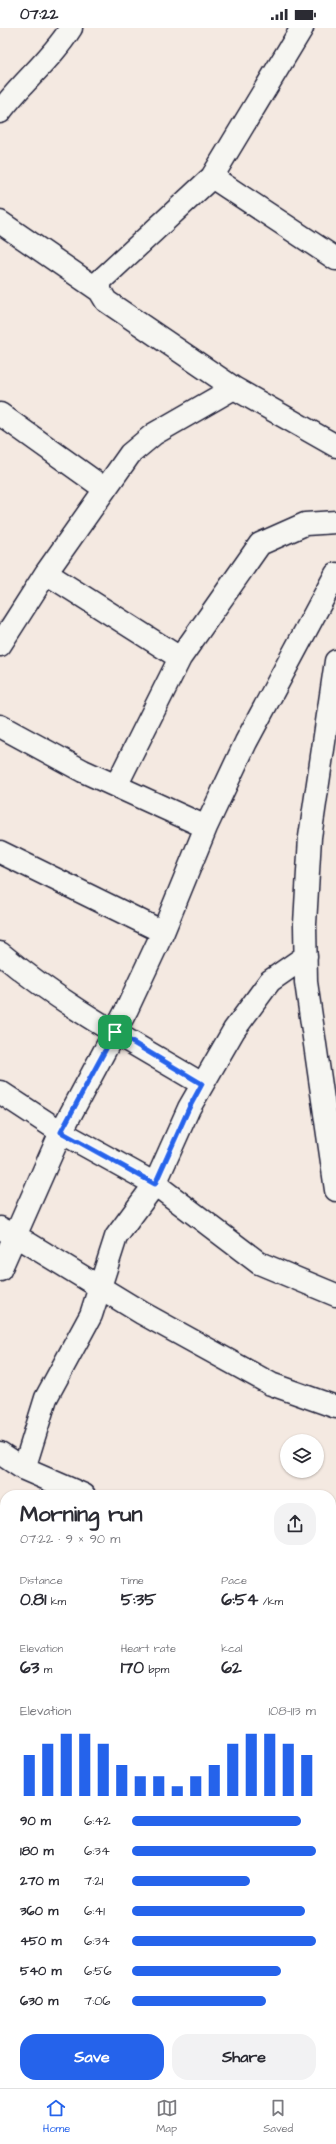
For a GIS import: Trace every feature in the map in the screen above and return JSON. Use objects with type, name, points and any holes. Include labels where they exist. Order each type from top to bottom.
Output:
[{"type":"street","points":[[0,112],[15,91],[60,46],[71,28]]},
{"type":"street","points":[[100,291],[100,281],[212,177],[302,28]]},
{"type":"street","points":[[212,177],[336,259]]},
{"type":"street","points":[[0,222],[100,291],[106,301],[234,388],[336,446]]},
{"type":"street","points":[[0,645],[46,572],[130,454],[154,434],[234,388]]},
{"type":"street","points":[[2,420],[105,489]]},
{"type":"street","points":[[116,786],[180,658],[260,544],[305,524],[336,522]]},
{"type":"street","points":[[46,572],[180,658]]},
{"type":"street","points":[[0,1270],[8,1232],[115,1032],[164,932],[206,827],[246,742],[336,574]]},
{"type":"street","points":[[336,661],[310,837],[305,924],[306,982],[336,1190]]},
{"type":"street","points":[[0,726],[116,786],[206,827]]},
{"type":"street","points":[[0,852],[164,932]]},
{"type":"street","points":[[0,953],[33,980],[89,1018],[202,1084]]},
{"type":"street","points":[[24,1469],[46,1398],[91,1315],[101,1288],[116,1237],[155,1184],[189,1108],[234,1030],[270,981],[306,956]]},
{"type":"street","points":[[0,1092],[61,1132],[155,1184],[259,1262],[336,1296]]},
{"type":"street","points":[[8,1232],[142,1313],[271,1384],[336,1407]]},
{"type":"street","points":[[0,1453],[24,1469],[72,1490]]},
{"type":"route","points":[[115,1032],[202,1084],[189,1108],[155,1184],[61,1132],[115,1032]]}]
